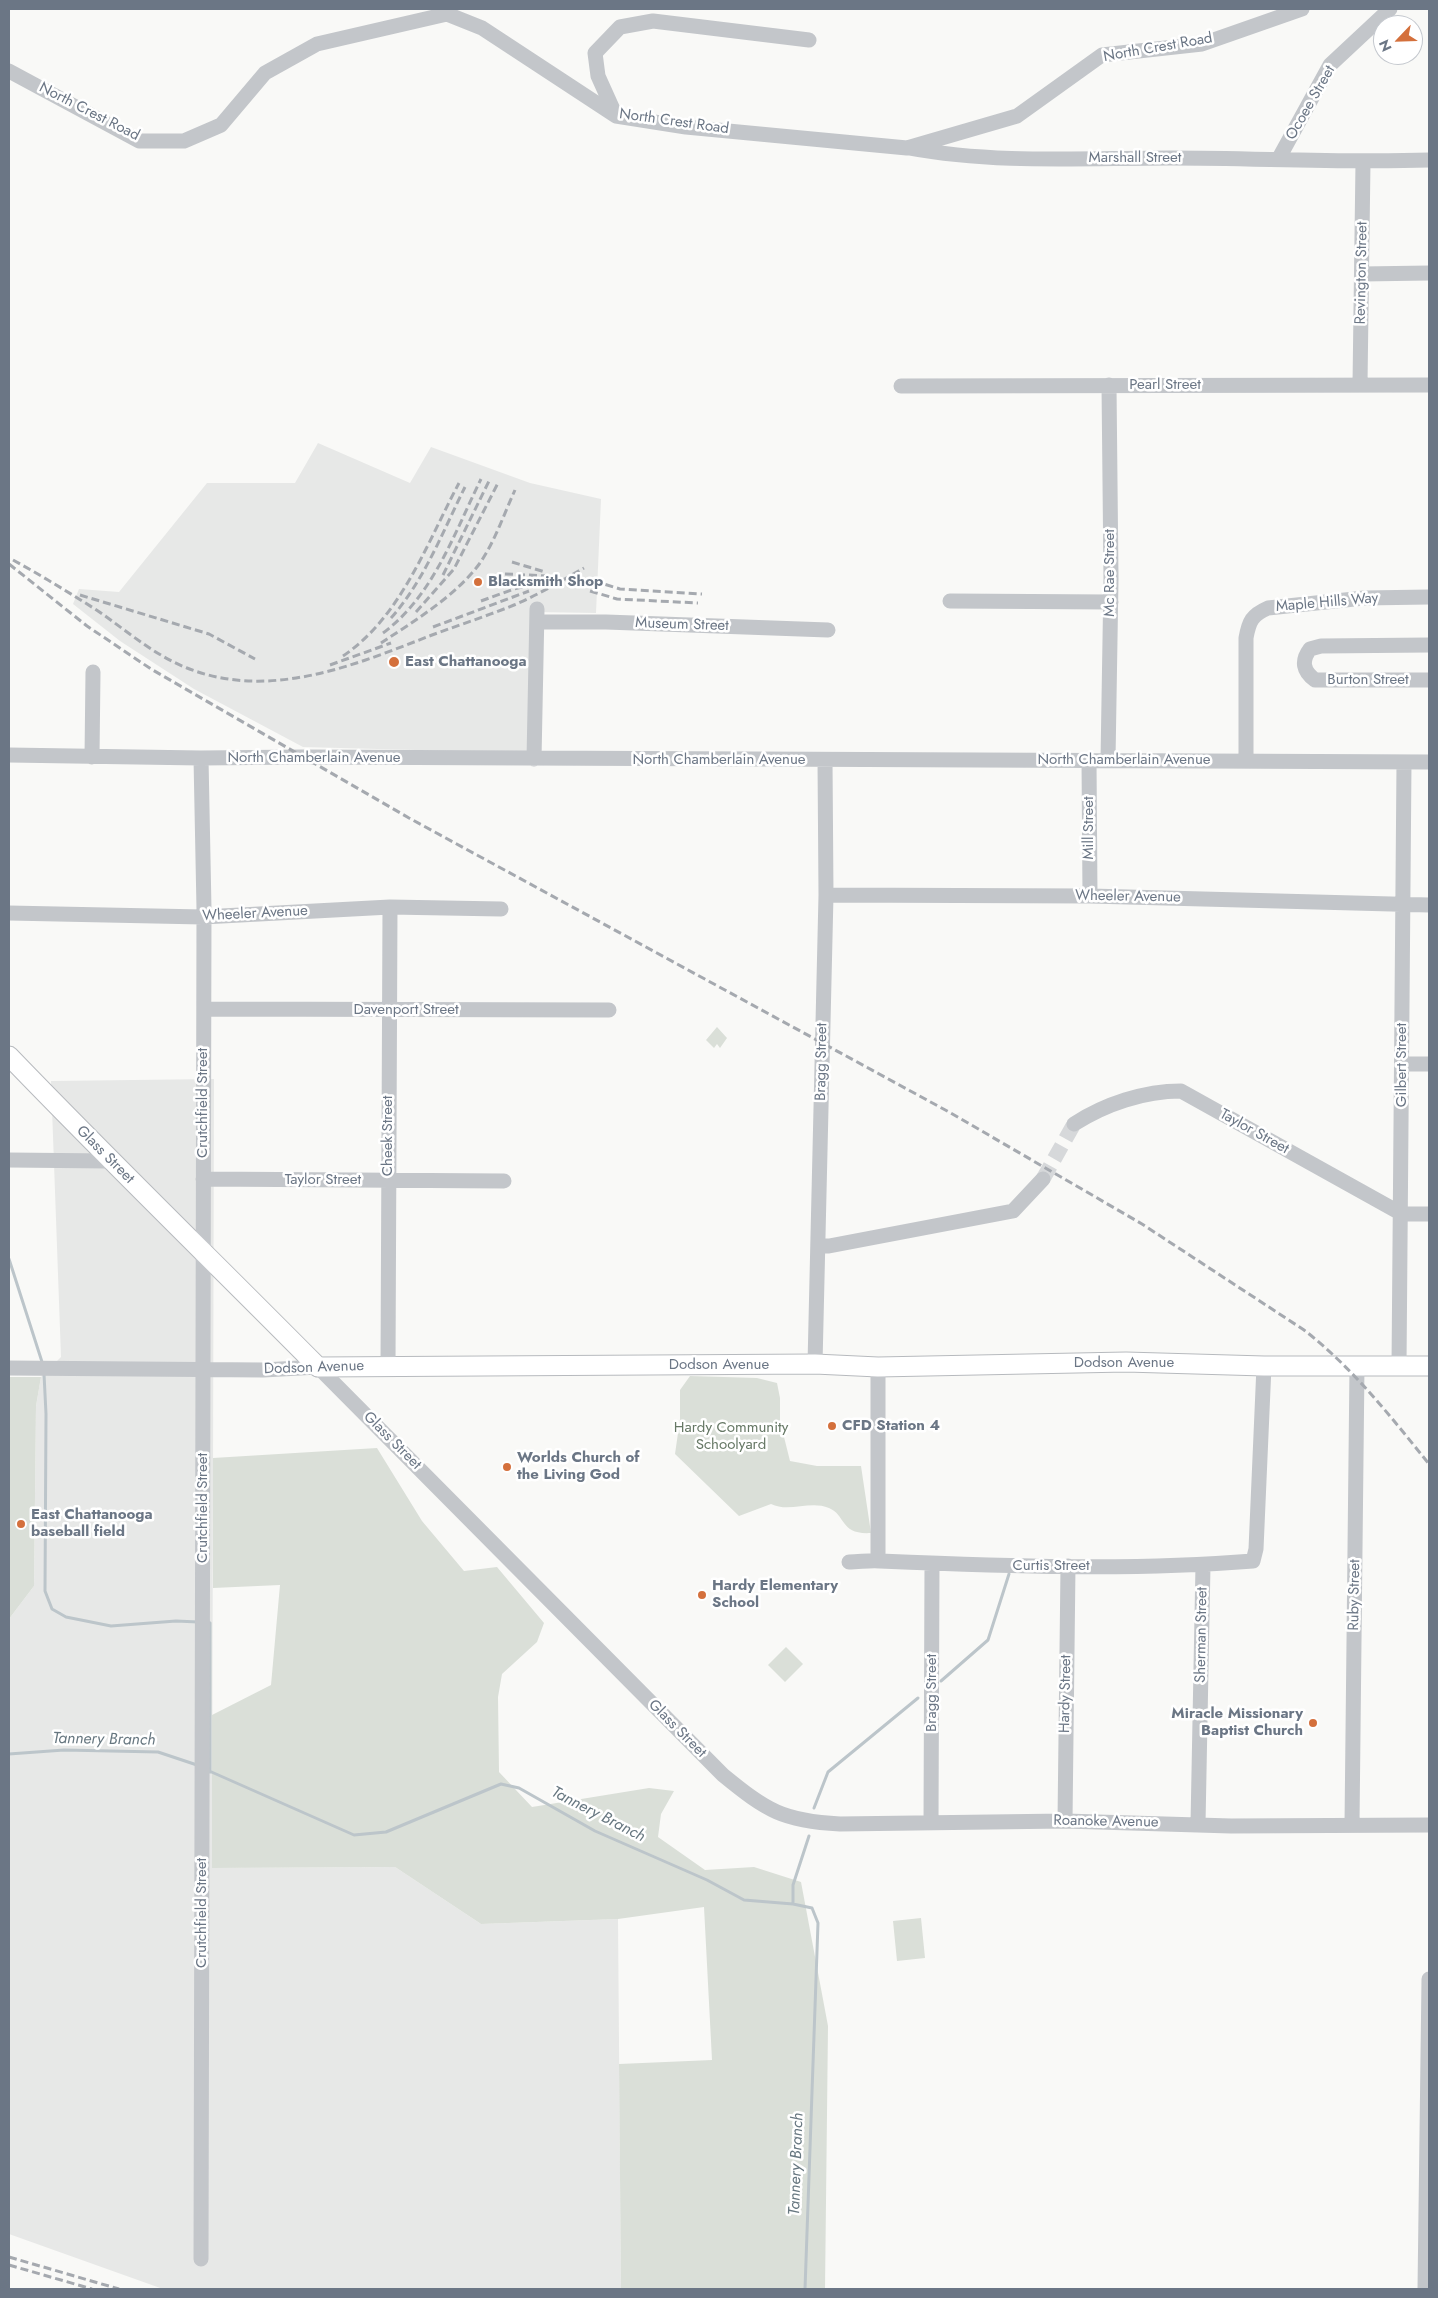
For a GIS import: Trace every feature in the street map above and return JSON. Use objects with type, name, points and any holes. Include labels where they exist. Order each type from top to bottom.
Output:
[{"type":"main road","name":"Glass Street","points":[[9,1056],[109,1161],[203,1250],[318,1367]]},
{"type":"main road","name":"Dodson Avenue","points":[[318,1367],[388,1365],[815,1364],[878,1367],[1126,1362],[1264,1366],[1429,1366]]},
{"type":"street","name":"North Crest Road","points":[[9,71],[139,141],[184,141],[222,125],[264,73],[317,44],[444,11],[482,28],[616,116],[686,127],[907,148],[1017,116],[1102,55],[1202,44],[1302,9]]},
{"type":"street","name":"Ocoee Street","points":[[1279,158],[1330,65],[1390,9]]},
{"type":"street","points":[[616,116],[598,76],[595,53],[620,27],[653,21],[809,40]]},
{"type":"street","name":"Marshall Street","points":[[907,148],[936,153],[1034,158],[1279,158],[1363,162]]},
{"type":"street","points":[[1363,162],[1429,160]]},
{"type":"street","name":"Revington Street","points":[[1360,384],[1363,162]]},
{"type":"street","points":[[1362,274],[1429,273]]},
{"type":"street","name":"Mc Rae Street","points":[[1108,760],[1111,602],[1109,385]]},
{"type":"street","name":"Pearl Street","points":[[901,386],[1429,385]]},
{"type":"street","name":"Maple Hills Way","points":[[1246,761],[1246,638],[1249,622],[1256,613],[1268,608],[1364,598],[1429,597]]},
{"type":"street","points":[[950,601],[1111,602]]},
{"type":"street","name":"Museum Street","points":[[534,759],[537,616],[606,622],[828,630]]},
{"type":"street","name":"Burton Street","points":[[1429,645],[1321,646],[1310,649],[1305,656],[1304,666],[1307,674],[1315,680],[1429,680]]},
{"type":"street","points":[[92,757],[93,672]]},
{"type":"street","name":"North Chamberlain Avenue","points":[[9,755],[201,758],[303,756],[534,759],[1429,762]]},
{"type":"street","name":"Crutchfield Street","points":[[201,758],[204,1009],[201,2259]]},
{"type":"street","name":"Bragg Street","points":[[815,1364],[826,895],[825,760]]},
{"type":"street","name":"Mill Street","points":[[1089,760],[1090,896]]},
{"type":"street","name":"Gilbert Street","points":[[1399,1366],[1402,1214],[1404,763]]},
{"type":"street","name":"Wheeler Avenue","points":[[826,895],[1090,896],[1429,905]]},
{"type":"street","name":"Wheeler Avenue","points":[[9,913],[203,917],[390,907],[501,909]]},
{"type":"street","name":"Cheek Street","points":[[388,1365],[388,1010],[390,907]]},
{"type":"street","name":"Davenport Street","points":[[204,1009],[609,1010]]},
{"type":"street","points":[[1402,1064],[1429,1064]]},
{"type":"street","name":"Taylor Street","points":[[1074,1124],[1106,1105],[1170,1091],[1181,1091],[1402,1214],[1429,1214]]},
{"type":"street","points":[[9,1160],[109,1161]]},
{"type":"street","points":[[819,1246],[829,1246],[1013,1211],[1043,1178]]},
{"type":"street","name":"Taylor Street","points":[[203,1179],[504,1181]]},
{"type":"street","name":"Curtis Street","points":[[850,1562],[878,1561],[932,1564],[1068,1566],[1203,1565],[1254,1561],[1264,1366]]},
{"type":"street","name":"Ruby Street","points":[[1352,1824],[1357,1366]]},
{"type":"street","name":"Dodson Avenue","points":[[9,1368],[264,1370],[318,1367]]},
{"type":"street","name":"Glass Street","points":[[318,1367],[723,1776],[754,1800],[783,1816]]},
{"type":"street","points":[[878,1367],[878,1561]]},
{"type":"street","name":"Bragg Street","points":[[931,1823],[932,1564]]},
{"type":"street","name":"Sherman Street","points":[[1198,1824],[1203,1565]]},
{"type":"street","name":"Hardy Street","points":[[1065,1821],[1068,1566]]},
{"type":"street","name":"Roanoke Avenue","points":[[783,1816],[807,1822],[840,1824],[1065,1821],[1231,1826],[1429,1825]]},
{"type":"street","points":[[1425,2289],[1428,2176],[1429,1979]]},
{"type":"shaded area","points":[[318,443],[410,483],[431,447],[530,483],[601,499],[596,613],[534,612],[528,753],[303,747],[194,689],[120,641],[73,604],[79,589],[119,592],[207,483],[295,483]]},
{"type":"shaded area","points":[[214,1079],[212,1868],[395,1867],[481,1924],[618,1919],[621,2289],[163,2289],[9,2234],[9,1619],[34,1586],[36,1406],[41,1377],[61,1357],[51,1081]]},
{"type":"green space","points":[[717,1027],[727,1038],[720,1048],[717,1044],[714,1048],[706,1040]]},
{"type":"green space","name":"Hardy Community Schoolyard","points":[[690,1376],[757,1378],[777,1383],[780,1398],[780,1421],[790,1461],[817,1466],[861,1466],[871,1533],[854,1531],[834,1511],[822,1506],[785,1507],[771,1504],[739,1516],[675,1454],[680,1419],[680,1390]]},
{"type":"green space","points":[[9,1377],[41,1377],[36,1406],[34,1586],[9,1619]]},
{"type":"green space","points":[[377,1448],[422,1521],[464,1571],[497,1567],[544,1623],[537,1642],[502,1674],[498,1697],[499,1772],[532,1807],[649,1788],[674,1791],[661,1814],[658,1837],[705,1870],[754,1867],[801,1882],[828,2026],[825,2289],[621,2289],[619,2064],[712,2060],[704,1907],[618,1919],[481,1924],[395,1867],[212,1868],[212,1715],[271,1685],[280,1585],[213,1588],[213,1458]]},
{"type":"green space","points":[[786,1647],[803,1664],[785,1682],[768,1665]]},
{"type":"green space","points":[[921,1918],[925,1958],[897,1961],[893,1921]]},
{"type":"waterway","points":[[9,1259],[43,1365]]},
{"type":"waterway","points":[[44,1374],[46,1414],[45,1591],[52,1609],[66,1617],[111,1626],[176,1621],[198,1622]]},
{"type":"waterway","points":[[941,1681],[988,1640],[1009,1574]]},
{"type":"waterway","points":[[207,1622],[210,1623],[210,1772]]},
{"type":"waterway","points":[[814,1808],[828,1772],[918,1698]]},
{"type":"waterway","name":"Tannery Branch","points":[[9,1754],[64,1750],[158,1752],[197,1765]]},
{"type":"waterway","name":"Tannery Branch","points":[[207,1770],[354,1835],[386,1832],[501,1784],[519,1788],[595,1831],[707,1880],[744,1900],[793,1904],[812,1908],[818,1923],[805,2289]]},
{"type":"waterway","points":[[793,1904],[793,1885],[809,1836]]},
{"type":"tunnel","points":[[1043,1179],[1074,1124]]},
{"type":"railway","points":[[383,633],[416,601],[429,583],[441,563],[481,479]]},
{"type":"railway","points":[[443,575],[489,481]]},
{"type":"railway","points":[[343,656],[363,640],[397,600],[424,554],[459,483]]},
{"type":"railway","points":[[416,612],[454,569],[498,483]]},
{"type":"railway","points":[[391,618],[403,604],[423,572],[465,487]]},
{"type":"railway","points":[[381,643],[434,607],[470,575],[490,546],[515,490]]},
{"type":"railway","points":[[13,560],[87,604],[152,650],[175,663],[218,677],[249,681],[281,680],[312,675],[373,657],[514,605],[584,568]]},
{"type":"railway","points":[[512,562],[545,572]]},
{"type":"railway","points":[[9,564],[87,626],[151,669],[409,818],[949,1112],[1142,1224],[1304,1330],[1322,1344],[1355,1376],[1429,1464]]},
{"type":"railway","points":[[505,574],[549,576]]},
{"type":"railway","points":[[481,601],[514,589],[549,580]]},
{"type":"railway","points":[[594,581],[620,589],[702,594]]},
{"type":"railway","points":[[433,627],[529,591]]},
{"type":"railway","points":[[590,591],[617,599],[698,603]]},
{"type":"railway","points":[[80,595],[209,634],[255,659]]},
{"type":"railway","points":[[330,665],[391,643]]},
{"type":"railway","points":[[9,2257],[119,2289]]},
{"type":"railway","points":[[9,2265],[92,2289]]},
{"type":"place","name":"Blacksmith Shop","points":[[478,582]]},
{"type":"place","name":"East Chattanooga","points":[[394,662]]},
{"type":"place","name":"CFD Station 4","points":[[832,1426]]},
{"type":"place","name":"Worlds Church of the Living God","points":[[507,1467]]},
{"type":"place","name":"East Chattanooga baseball field","points":[[21,1524]]},
{"type":"place","name":"Hardy Elementary School","points":[[702,1595]]},
{"type":"place","name":"Miracle Missionary Baptist Church","points":[[1313,1723]]}]
